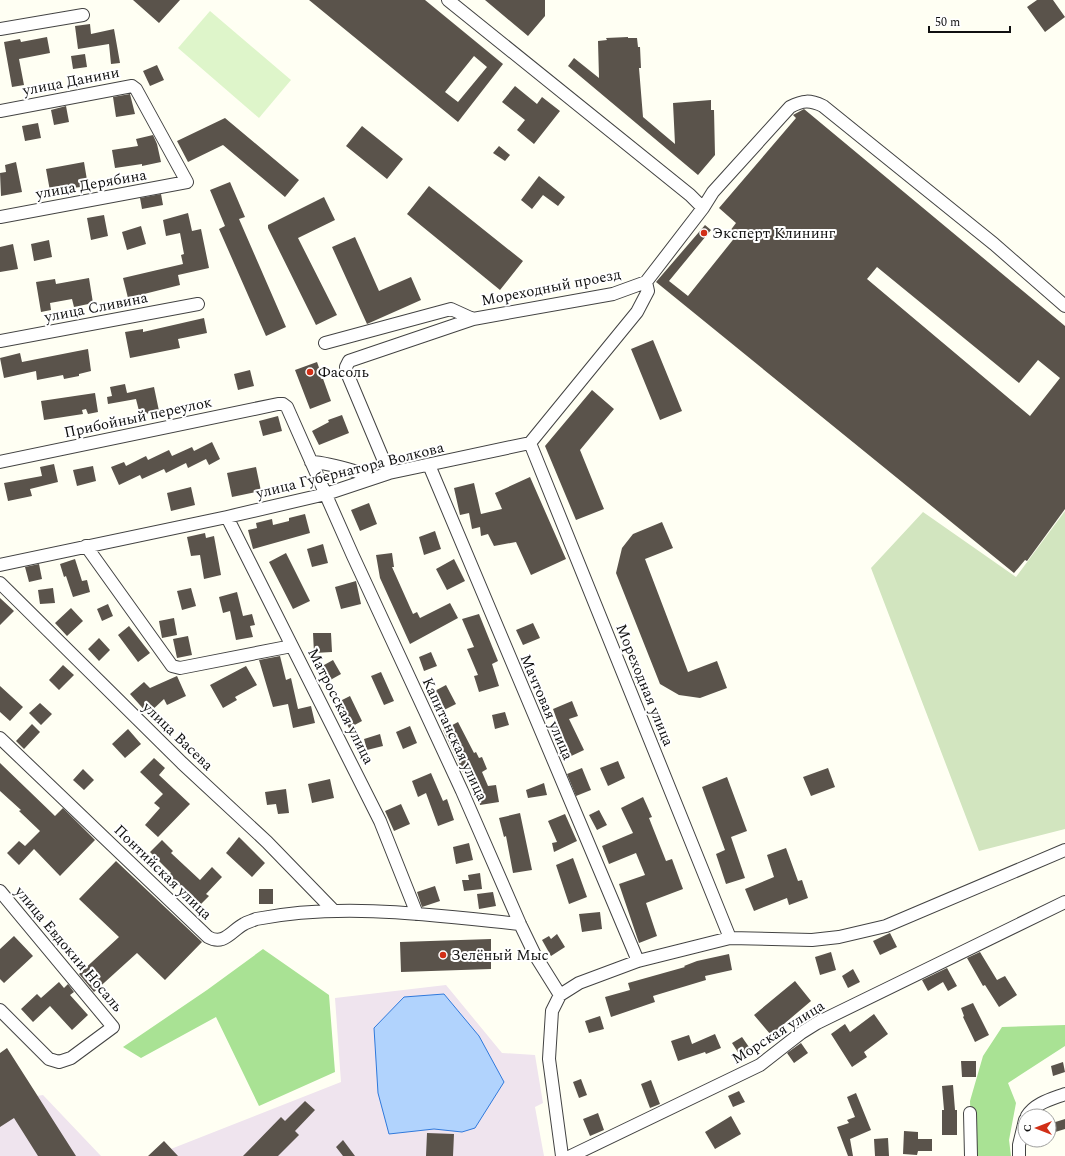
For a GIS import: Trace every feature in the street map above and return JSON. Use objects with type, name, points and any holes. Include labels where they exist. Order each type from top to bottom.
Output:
[{"type":"street","points":[[448,0],[648,161],[703,208]]},
{"type":"street","points":[[0,29],[83,15]]},
{"type":"street","name":"улица Данини","points":[[0,111],[132,86],[136,89],[187,182]]},
{"type":"street","points":[[530,443],[637,312],[648,291],[647,281],[703,208],[713,192],[790,107],[800,102],[812,101],[823,106],[988,239],[1065,306]]},
{"type":"street","name":"улица Дерябина","points":[[0,217],[187,182]]},
{"type":"street","name":"Мореходный проезд","points":[[325,343],[451,309],[473,319],[613,294],[647,281]]},
{"type":"street","name":"улица Сливина","points":[[0,341],[198,304]]},
{"type":"street","points":[[389,473],[347,373],[346,367],[349,361],[473,319]]},
{"type":"street","name":"Капитанская улица","points":[[283,404],[287,407],[462,790],[520,924],[535,955],[560,995]]},
{"type":"street","name":"Прибойный переулок","points":[[0,462],[283,404]]},
{"type":"street","name":"улица Губернатора Волкова","points":[[0,565],[227,517],[326,494],[389,473],[530,443]]},
{"type":"street","name":"Мореходная улица","points":[[530,443],[730,938]]},
{"type":"street","points":[[311,462],[327,463],[356,473],[377,477]]},
{"type":"street","name":"Мачтовая улица","points":[[429,465],[638,961]]},
{"type":"street","name":"Матросская улица","points":[[227,517],[380,821],[417,914]]},
{"type":"street","points":[[86,546],[172,666],[180,668],[292,646]]},
{"type":"street","name":"улица Васева","points":[[0,583],[182,763],[267,842],[334,911]]},
{"type":"street","name":"Понтийская улица","points":[[0,738],[202,932],[214,940],[220,941],[244,924],[256,919],[270,916],[334,911],[417,914],[520,924]]},
{"type":"street","points":[[562,1156],[549,1059],[552,1011],[560,995],[579,983],[638,961],[730,938],[812,940],[866,932],[886,926],[1065,850]]},
{"type":"street","name":"улица Евдокии Носаль","points":[[0,891],[112,1027],[71,1058],[60,1062],[48,1059],[0,1010]]},
{"type":"street","name":"Морская улица","points":[[571,1156],[760,1065],[801,1033],[817,1024],[1065,902]]},
{"type":"street","points":[[1034,1108],[1041,1103],[1065,1094]]},
{"type":"street","points":[[970,1113],[971,1156]]},
{"type":"shaded area","points":[[446,985],[502,1053],[535,1055],[543,1103],[535,1107],[544,1156],[153,1156],[341,1082],[335,998]]},
{"type":"shaded area","points":[[43,1095],[101,1156],[0,1156],[0,1102]]},
{"type":"green space","points":[[210,11],[291,80],[259,118],[178,48]]},
{"type":"green space","points":[[1065,511],[1065,829],[979,851],[871,568],[923,512],[1016,577]]},
{"type":"green space","points":[[263,949],[329,995],[335,1072],[259,1106],[216,1017],[141,1058],[123,1047],[207,990]]},
{"type":"green space","points":[[1065,1025],[1065,1046],[1008,1083],[1016,1103],[1009,1140],[1011,1156],[972,1156],[970,1101],[983,1056],[1002,1027]]},
{"type":"water","points":[[444,994],[479,1036],[504,1082],[475,1128],[462,1132],[434,1129],[389,1134],[378,1093],[374,1028],[404,997]]},
{"type":"building","points":[[133,0],[180,0],[159,23]]},
{"type":"building","points":[[309,0],[425,0],[503,64],[458,122]],"holes":[[[474,56],[487,67],[458,102],[445,92]]]},
{"type":"building","points":[[485,0],[545,0],[545,16],[528,36]]},
{"type":"building","points":[[1037,0],[1053,0],[1065,17],[1045,32],[1027,7]]},
{"type":"building","points":[[90,24],[91,34],[114,29],[120,63],[111,64],[109,44],[78,49],[75,26]]},
{"type":"building","points":[[47,37],[50,53],[19,59],[24,85],[12,87],[4,42],[20,39],[21,42]]},
{"type":"building","points":[[606,38],[637,38],[638,47],[640,47],[641,68],[639,68],[643,117],[675,144],[673,103],[711,100],[711,110],[714,110],[715,155],[698,175],[568,66],[574,58],[599,78],[598,41],[607,40]]},
{"type":"building","points":[[85,54],[87,67],[73,69],[71,56]]},
{"type":"building","points":[[157,65],[164,80],[150,86],[143,71]]},
{"type":"building","points":[[515,86],[537,104],[542,97],[560,111],[534,144],[517,130],[525,120],[502,102]]},
{"type":"building","points":[[130,94],[135,114],[116,117],[113,97]]},
{"type":"building","points":[[66,106],[69,122],[54,125],[51,110]]},
{"type":"building","points":[[804,109],[1065,326],[1065,509],[1027,561],[1025,560],[1014,573],[656,282],[705,225],[711,230],[669,281],[688,296],[736,236],[730,231],[736,223],[719,208],[796,118],[793,115]],"holes":[[[877,267],[1019,383],[1038,360],[1060,378],[1030,416],[867,279]]]},
{"type":"building","points":[[225,118],[299,180],[285,197],[223,145],[188,162],[177,141]]},
{"type":"building","points":[[38,123],[41,138],[25,141],[22,126]]},
{"type":"building","points":[[362,126],[403,159],[387,179],[346,146]]},
{"type":"building","points":[[153,135],[157,144],[161,162],[142,166],[142,164],[115,168],[112,150],[138,146],[136,139]]},
{"type":"building","points":[[499,146],[510,155],[505,161],[493,153]]},
{"type":"building","points":[[16,162],[22,192],[1,196],[0,173],[6,172],[5,165]]},
{"type":"building","points":[[84,162],[88,186],[50,191],[46,169]]},
{"type":"building","points":[[539,176],[565,197],[558,206],[543,195],[532,209],[521,200]]},
{"type":"building","points":[[230,182],[245,217],[239,219],[286,327],[266,336],[219,229],[225,226],[210,190]]},
{"type":"building","points":[[429,186],[523,261],[500,290],[407,214]]},
{"type":"building","points":[[161,194],[163,205],[142,209],[140,198]]},
{"type":"building","points":[[324,197],[335,220],[298,238],[337,315],[316,325],[268,228],[268,225]]},
{"type":"building","points":[[188,213],[192,231],[201,229],[209,268],[178,275],[180,285],[128,298],[123,278],[183,264],[181,255],[184,254],[180,233],[166,236],[163,220]]},
{"type":"building","points":[[104,215],[108,236],[91,240],[87,218]]},
{"type":"building","points":[[141,226],[146,244],[127,250],[122,232]]},
{"type":"building","points":[[355,237],[379,291],[411,277],[421,300],[367,324],[332,247]]},
{"type":"building","points":[[49,240],[52,257],[34,261],[31,244]]},
{"type":"building","points":[[13,244],[18,269],[0,272],[0,247]]},
{"type":"building","points":[[89,278],[93,303],[74,307],[72,299],[50,303],[51,310],[41,312],[36,282],[55,279],[56,284]]},
{"type":"building","points":[[204,318],[207,333],[178,339],[180,348],[130,358],[125,332],[143,329],[143,332]]},
{"type":"building","points":[[653,340],[682,411],[660,420],[631,349]]},
{"type":"building","points":[[88,349],[91,371],[79,374],[79,376],[64,379],[63,375],[37,380],[36,371],[4,378],[0,358],[20,353],[22,362]]},
{"type":"building","points":[[317,362],[331,401],[310,409],[295,370]]},
{"type":"building","points":[[250,370],[254,386],[238,390],[234,374]]},
{"type":"building","points":[[125,384],[127,393],[154,387],[159,411],[140,415],[136,399],[108,404],[107,397],[112,396],[110,387]]},
{"type":"building","points":[[592,390],[614,409],[580,450],[604,509],[576,520],[545,446]]},
{"type":"building","points":[[95,393],[98,412],[88,414],[86,409],[82,410],[83,414],[44,420],[41,401]]},
{"type":"building","points":[[342,415],[349,433],[319,445],[312,431],[329,422],[328,420]]},
{"type":"building","points":[[278,416],[282,431],[263,436],[259,421]]},
{"type":"building","points":[[212,442],[220,459],[209,465],[206,459],[188,468],[186,463],[166,473],[164,469],[142,479],[140,475],[119,485],[111,467],[124,462],[126,466],[146,456],[148,460],[169,450],[172,456],[192,447],[194,451]]},
{"type":"building","points":[[54,464],[58,482],[30,489],[32,496],[8,501],[4,483],[42,476],[40,467]]},
{"type":"building","points":[[93,466],[96,481],[77,486],[73,470]]},
{"type":"building","points":[[256,467],[261,491],[232,497],[227,473]]},
{"type":"building","points":[[530,477],[566,559],[531,575],[516,542],[494,546],[488,534],[481,536],[480,527],[472,529],[469,513],[460,515],[454,488],[474,483],[481,514],[502,509],[495,493]]},
{"type":"building","points":[[191,487],[195,505],[171,511],[167,493]]},
{"type":"building","points":[[369,503],[377,524],[360,531],[351,510]]},
{"type":"building","points":[[305,514],[310,533],[253,549],[248,530],[257,528],[256,523],[272,519],[273,525],[289,521],[289,518]]},
{"type":"building","points":[[662,522],[673,548],[645,559],[688,672],[717,661],[727,688],[700,698],[679,695],[660,684],[616,573],[622,548],[633,534]]},
{"type":"building","points":[[435,531],[441,549],[424,555],[419,537]]},
{"type":"building","points":[[205,533],[206,538],[214,536],[221,575],[204,579],[200,555],[191,556],[187,537]]},
{"type":"building","points":[[323,544],[328,563],[312,567],[307,549]]},
{"type":"building","points":[[286,553],[310,601],[293,609],[269,562]]},
{"type":"building","points":[[392,553],[394,567],[392,567],[413,614],[417,612],[420,618],[450,603],[458,618],[410,644],[380,578],[376,555]]},
{"type":"building","points":[[75,559],[82,581],[87,580],[90,592],[73,597],[60,564]]},
{"type":"building","points":[[454,559],[465,581],[447,590],[436,569]]},
{"type":"building","points":[[39,564],[42,579],[29,582],[25,567]]},
{"type":"building","points":[[356,581],[361,604],[341,609],[335,587]]},
{"type":"building","points":[[53,588],[55,603],[40,604],[38,590]]},
{"type":"building","points":[[191,588],[196,606],[182,610],[177,591]]},
{"type":"building","points":[[237,592],[243,616],[252,614],[255,625],[250,626],[253,637],[236,640],[230,611],[223,613],[219,597]]},
{"type":"building","points":[[0,598],[14,611],[0,625]]},
{"type":"building","points":[[108,604],[113,616],[102,621],[97,609]]},
{"type":"building","points":[[71,608],[83,621],[67,636],[55,623]]},
{"type":"building","points":[[479,614],[498,661],[492,664],[499,686],[479,692],[474,676],[478,675],[467,649],[474,647],[462,619]]},
{"type":"building","points":[[174,618],[177,635],[162,638],[159,621]]},
{"type":"building","points":[[533,623],[540,638],[523,645],[516,630]]},
{"type":"building","points":[[129,626],[150,653],[138,662],[118,635]]},
{"type":"building","points":[[313,633],[331,633],[332,652],[314,653]]},
{"type":"building","points":[[188,636],[192,655],[177,658],[173,639]]},
{"type":"building","points":[[99,638],[110,650],[99,661],[88,649]]},
{"type":"building","points":[[431,652],[437,666],[424,671],[419,657]]},
{"type":"building","points":[[280,656],[286,680],[291,678],[298,709],[311,706],[315,723],[293,728],[288,704],[273,707],[259,660]]},
{"type":"building","points":[[333,660],[341,674],[325,683],[317,669]]},
{"type":"building","points":[[63,665],[74,675],[59,690],[49,680]]},
{"type":"building","points":[[246,666],[257,685],[235,697],[237,700],[223,708],[210,685]]},
{"type":"building","points":[[381,672],[394,701],[384,705],[371,676]]},
{"type":"building","points":[[177,676],[186,696],[167,705],[164,699],[148,714],[130,694],[144,682],[150,688]]},
{"type":"building","points":[[446,685],[456,704],[440,712],[431,693]]},
{"type":"building","points":[[0,686],[23,707],[10,721],[0,712]]},
{"type":"building","points":[[350,696],[362,721],[349,728],[336,703]]},
{"type":"building","points":[[572,701],[578,716],[569,719],[584,750],[567,758],[559,739],[563,737],[553,709]]},
{"type":"building","points":[[40,703],[52,714],[41,725],[29,713]]},
{"type":"building","points":[[505,712],[509,725],[495,729],[492,715]]},
{"type":"building","points":[[458,722],[474,753],[476,752],[479,758],[482,757],[487,769],[482,772],[488,786],[496,785],[499,802],[480,805],[475,776],[471,777],[469,772],[464,774],[443,730]]},
{"type":"building","points":[[32,724],[40,732],[24,749],[16,741]]},
{"type":"building","points":[[410,726],[417,743],[403,749],[396,732]]},
{"type":"building","points":[[128,729],[141,744],[125,758],[112,744]]},
{"type":"building","points":[[380,734],[383,746],[367,750],[364,739]]},
{"type":"building","points":[[154,758],[165,768],[159,775],[190,804],[158,837],[145,825],[160,808],[154,803],[163,794],[140,772]]},
{"type":"building","points":[[618,761],[625,778],[608,786],[600,768]]},
{"type":"building","points":[[0,763],[55,816],[63,808],[95,840],[60,876],[34,849],[19,865],[7,853],[19,841],[25,846],[40,831],[19,811],[21,810],[0,791]]},
{"type":"building","points":[[582,768],[591,790],[576,796],[567,774]]},
{"type":"building","points":[[828,768],[835,787],[811,796],[803,777]]},
{"type":"building","points":[[83,769],[94,780],[84,790],[73,780]]},
{"type":"building","points":[[431,773],[443,801],[447,799],[454,820],[438,826],[426,793],[418,797],[412,781]]},
{"type":"building","points":[[727,777],[747,831],[731,837],[745,878],[726,884],[716,854],[725,850],[702,787]]},
{"type":"building","points":[[330,779],[334,798],[312,803],[308,784]]},
{"type":"building","points":[[544,783],[547,795],[528,798],[526,790]]},
{"type":"building","points":[[286,789],[289,813],[278,814],[276,804],[267,805],[265,792]]},
{"type":"building","points":[[643,797],[652,817],[649,818],[666,861],[672,859],[683,889],[646,903],[657,936],[639,943],[619,884],[645,875],[636,853],[609,864],[602,846],[633,833],[621,808]]},
{"type":"building","points":[[401,804],[410,824],[394,831],[385,811]]},
{"type":"building","points":[[599,810],[607,825],[597,830],[589,815]]},
{"type":"building","points":[[520,813],[532,870],[513,873],[506,836],[504,837],[499,818]]},
{"type":"building","points":[[565,814],[577,841],[554,852],[552,843],[557,842],[548,821]]},
{"type":"building","points":[[239,837],[265,863],[252,877],[226,853]]},
{"type":"building","points":[[162,840],[173,851],[171,853],[200,880],[212,867],[222,877],[206,894],[209,896],[197,908],[186,897],[189,895],[168,876],[171,873],[150,852]]},
{"type":"building","points":[[469,843],[473,860],[456,864],[453,847]]},
{"type":"building","points":[[786,848],[798,881],[802,880],[808,898],[789,905],[787,898],[754,911],[745,889],[774,877],[767,855]]},
{"type":"building","points":[[573,858],[587,897],[569,904],[556,865]]},
{"type":"building","points":[[116,861],[202,942],[165,980],[137,953],[94,992],[79,974],[119,937],[79,899]]},
{"type":"building","points":[[480,873],[482,889],[464,891],[462,880],[469,880],[468,875]]},
{"type":"building","points":[[435,886],[440,901],[422,907],[417,892]]},
{"type":"building","points":[[259,889],[273,889],[273,904],[259,904]]},
{"type":"building","points":[[493,892],[496,906],[479,909],[477,894]]},
{"type":"building","points":[[600,912],[602,929],[582,932],[579,914]]},
{"type":"building","points":[[890,933],[897,947],[880,955],[873,941]]},
{"type":"building","points":[[557,934],[565,947],[551,956],[542,940],[549,936],[551,939]]},
{"type":"building","points":[[14,936],[33,956],[4,983],[0,979],[0,949]]},
{"type":"building","points":[[491,939],[491,969],[401,972],[400,942]]},
{"type":"building","points":[[831,952],[836,970],[820,975],[815,957]]},
{"type":"building","points":[[980,952],[997,980],[1005,976],[1017,995],[999,1007],[985,985],[983,986],[967,958]]},
{"type":"building","points":[[729,954],[732,970],[705,976],[706,980],[653,996],[655,1002],[611,1017],[605,997],[630,990],[628,983],[685,967],[684,966],[697,961]]},
{"type":"building","points":[[947,968],[957,986],[948,991],[943,982],[928,991],[922,980]]},
{"type":"building","points":[[853,969],[860,982],[848,988],[842,976]]},
{"type":"building","points":[[795,981],[811,1001],[771,1035],[754,1015]]},
{"type":"building","points":[[59,982],[64,988],[68,984],[74,992],[70,995],[88,1015],[72,1030],[50,1006],[33,1022],[21,1009],[37,994],[41,998]]},
{"type":"building","points":[[973,1003],[989,1035],[975,1042],[963,1017],[961,1008]]},
{"type":"building","points":[[874,1014],[888,1034],[864,1052],[867,1057],[852,1067],[831,1034],[845,1024],[850,1032]]},
{"type":"building","points":[[600,1016],[604,1029],[589,1033],[585,1021]]},
{"type":"building","points":[[715,1034],[721,1048],[706,1054],[705,1052],[678,1061],[671,1041],[689,1035],[692,1044]]},
{"type":"building","points":[[742,1037],[751,1050],[741,1057],[732,1043]]},
{"type":"building","points":[[801,1043],[808,1053],[794,1063],[787,1053]]},
{"type":"building","points":[[7,1048],[76,1156],[38,1156],[14,1118],[0,1127],[0,1053]]},
{"type":"building","points":[[961,1061],[976,1061],[976,1077],[962,1077]]},
{"type":"building","points":[[1063,1062],[1065,1072],[1053,1076],[1051,1066]]},
{"type":"building","points":[[581,1079],[587,1095],[579,1098],[573,1082]]},
{"type":"building","points":[[651,1080],[660,1104],[650,1108],[641,1084]]},
{"type":"building","points":[[953,1085],[955,1110],[957,1110],[957,1135],[942,1135],[942,1110],[944,1110],[942,1086]]},
{"type":"building","points":[[739,1091],[745,1102],[733,1107],[728,1096]]},
{"type":"building","points":[[856,1093],[871,1130],[850,1139],[853,1156],[848,1156],[837,1127],[849,1123],[847,1120],[855,1117],[847,1097]]},
{"type":"building","points":[[305,1101],[315,1110],[295,1131],[299,1135],[278,1156],[243,1156],[281,1117],[285,1121]]},
{"type":"building","points":[[598,1113],[604,1130],[590,1136],[583,1119]]},
{"type":"building","points":[[731,1116],[741,1134],[715,1149],[705,1132]]},
{"type":"building","points":[[1065,1119],[1065,1129],[1057,1131],[1057,1122]]},
{"type":"building","points":[[904,1131],[918,1132],[918,1139],[932,1139],[932,1151],[918,1151],[917,1155],[903,1154]]},
{"type":"building","points":[[427,1133],[454,1134],[453,1156],[426,1156]]},
{"type":"building","points":[[888,1138],[889,1156],[875,1156],[874,1139]]},
{"type":"building","points":[[343,1140],[355,1156],[343,1156],[336,1147]]},
{"type":"building","points":[[164,1141],[178,1156],[148,1156]]},
{"type":"place","name":"Эксперт Клининг","points":[[704,233]]},
{"type":"place","name":"Фасоль","points":[[310,372]]},
{"type":"place","name":"Зелёный Мыс","points":[[443,955]]}]
